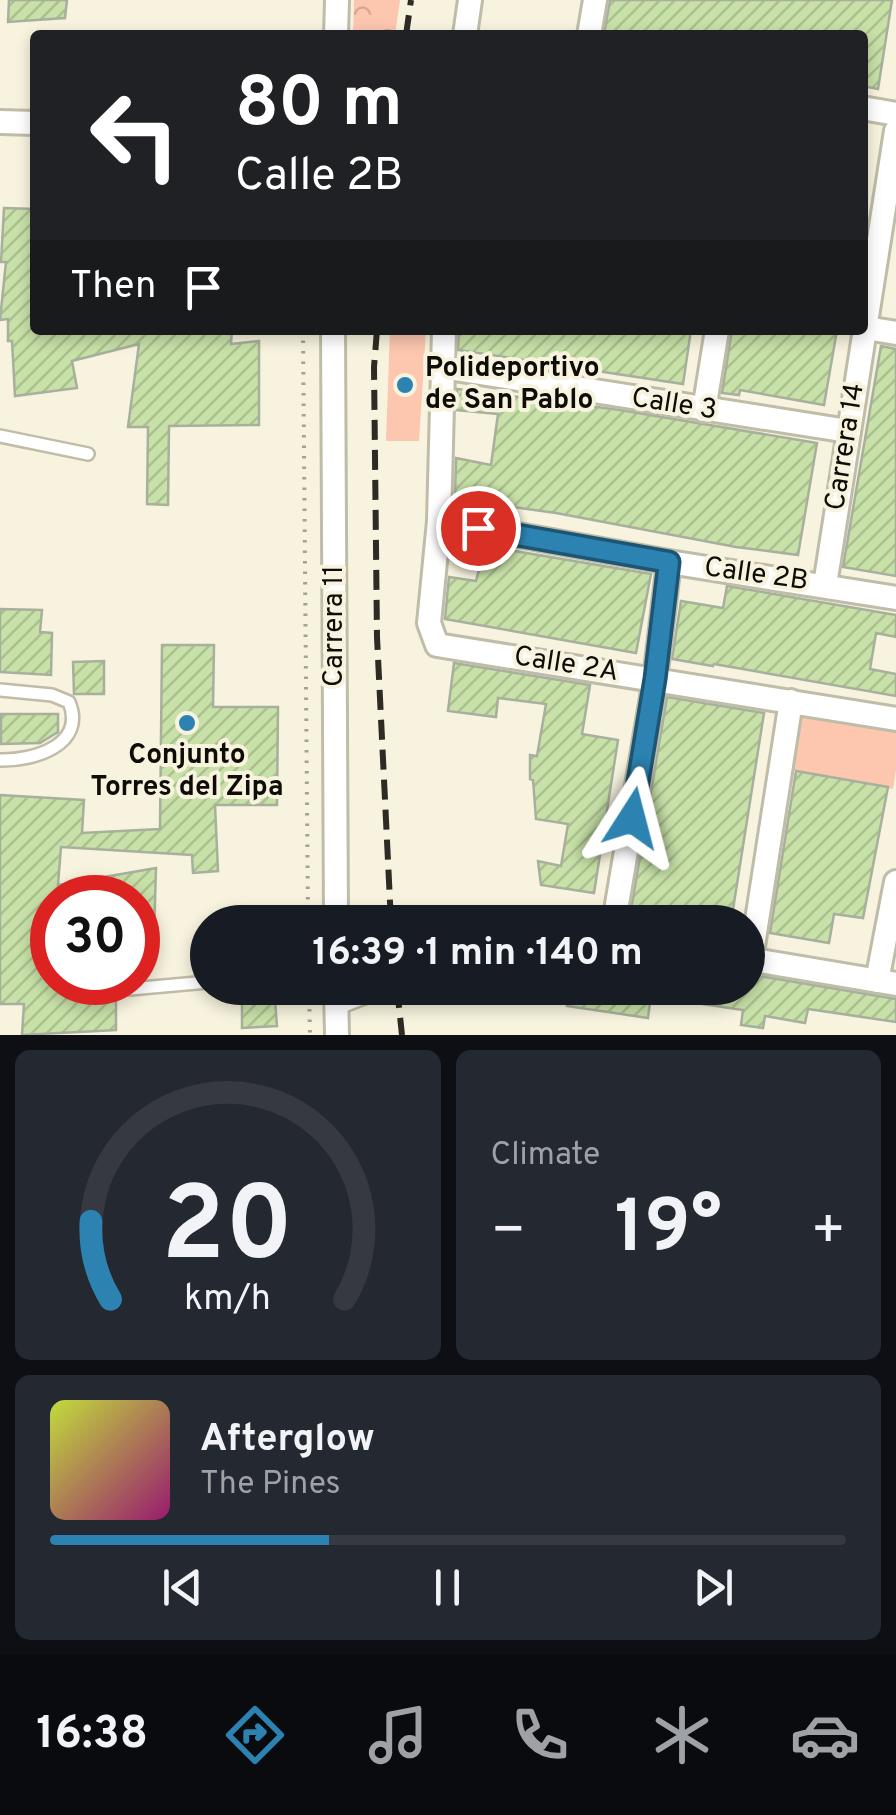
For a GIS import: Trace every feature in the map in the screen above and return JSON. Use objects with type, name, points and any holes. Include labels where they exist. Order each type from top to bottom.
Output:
[{"type":"street","points":[[336,30],[337,0]]},
{"type":"street","points":[[467,30],[470,0]]},
{"type":"street","points":[[591,30],[595,0]]},
{"type":"street","points":[[868,109],[896,114]]},
{"type":"street","points":[[0,122],[30,123]]},
{"type":"street","name":"Carrera 14","points":[[868,295],[872,230],[896,131]]},
{"type":"street","points":[[868,328],[896,332]]},
{"type":"street","name":"Carrera 11","points":[[333,335],[336,905]]},
{"type":"street","points":[[439,521],[444,335]]},
{"type":"street","points":[[704,410],[716,335]]},
{"type":"street","name":"Carrera 14","points":[[825,586],[865,335]]},
{"type":"street","name":"Calle 3","points":[[442,367],[848,432]]},
{"type":"street","name":"Calle 2B","points":[[439,521],[896,598]]},
{"type":"street","name":"Calle 2A","points":[[439,521],[430,623],[437,645],[896,720]]},
{"type":"street","points":[[617,905],[655,679],[669,562]]},
{"type":"street","points":[[758,905],[791,701]]},
{"type":"street","points":[[765,962],[887,983],[896,882]]},
{"type":"street","points":[[336,1005],[337,1035]]},
{"type":"lane","points":[[0,436],[88,454]]},
{"type":"lane","points":[[0,690],[52,695],[70,702],[74,712],[65,740],[48,752],[0,760]]},
{"type":"lane","points":[[160,986],[190,984]]},
{"type":"path","points":[[302,335],[308,905]]},
{"type":"path","points":[[309,1005],[310,1035]]},
{"type":"green space","points":[[354,0],[400,0],[396,30],[353,30]]},
{"type":"green space","name":"Polideportivo de San Pablo","points":[[390,335],[426,335],[419,441],[386,441]]},
{"type":"green space","points":[[801,715],[896,727],[893,789],[792,770]]},
{"type":"building","points":[[9,0],[67,0],[65,18],[8,22]]},
{"type":"building","points":[[610,0],[892,0],[878,89],[868,87],[868,30],[605,30]]},
{"type":"building","points":[[4,208],[30,209],[30,335],[232,335],[231,344],[259,341],[259,425],[169,426],[168,505],[147,504],[148,427],[128,427],[139,344],[72,361],[77,388],[15,396],[8,319],[0,320],[6,262],[1,262]]},
{"type":"building","points":[[459,335],[690,335],[683,384],[458,350]]},
{"type":"building","points":[[731,335],[836,335],[824,405],[740,390],[739,395],[722,393]]},
{"type":"building","points":[[881,346],[896,349],[896,576],[843,567]]},
{"type":"building","points":[[457,389],[620,410],[817,443],[798,555],[455,499],[456,458],[491,465],[498,414],[457,410]]},
{"type":"building","points":[[485,546],[651,574],[636,653],[445,619],[449,577],[476,581]]},
{"type":"building","points":[[727,586],[896,615],[896,637],[876,633],[870,669],[896,674],[896,696],[672,659],[681,601],[723,608]]},
{"type":"building","points":[[0,609],[42,610],[40,632],[52,633],[51,675],[0,672]]},
{"type":"building","points":[[162,645],[214,645],[213,707],[278,707],[277,805],[215,805],[218,871],[193,873],[192,855],[61,847],[59,875],[30,875],[30,1005],[116,1005],[116,1030],[22,1035],[24,1004],[0,1004],[0,795],[84,800],[82,833],[160,829]]},
{"type":"building","points":[[104,661],[104,694],[74,694],[73,662]]},
{"type":"building","points":[[454,663],[590,685],[582,734],[618,740],[594,893],[541,885],[538,861],[561,866],[568,824],[536,819],[530,755],[537,756],[546,704],[498,698],[496,717],[448,711]]},
{"type":"building","points":[[667,697],[764,713],[734,905],[632,905]]},
{"type":"building","points":[[1,714],[58,714],[58,732],[40,743],[1,744]]},
{"type":"building","points":[[796,771],[888,787],[863,918],[834,914],[829,943],[770,933]]},
{"type":"building","points":[[156,868],[156,875],[116,875]]},
{"type":"building","points":[[765,977],[896,999],[896,1022],[808,1009],[805,1023],[765,1016],[763,1028],[741,1025],[743,1010],[709,1005],[765,1005]]},
{"type":"building","points":[[242,1005],[275,1005],[277,1026],[242,1028]]},
{"type":"building","points":[[567,1005],[650,1005],[648,1018]]},
{"type":"railway","points":[[407,30],[411,0]]},
{"type":"railway","points":[[377,335],[377,637],[390,905]]},
{"type":"railway","points":[[399,1005],[402,1035]]},
{"type":"place","name":"Polideportivo de San Pablo","points":[[405,385]]},
{"type":"place","name":"Conjunto Torres del Zipa","points":[[187,723]]},
{"type":"route","points":[[478,528],[669,562],[632,818]]}]
